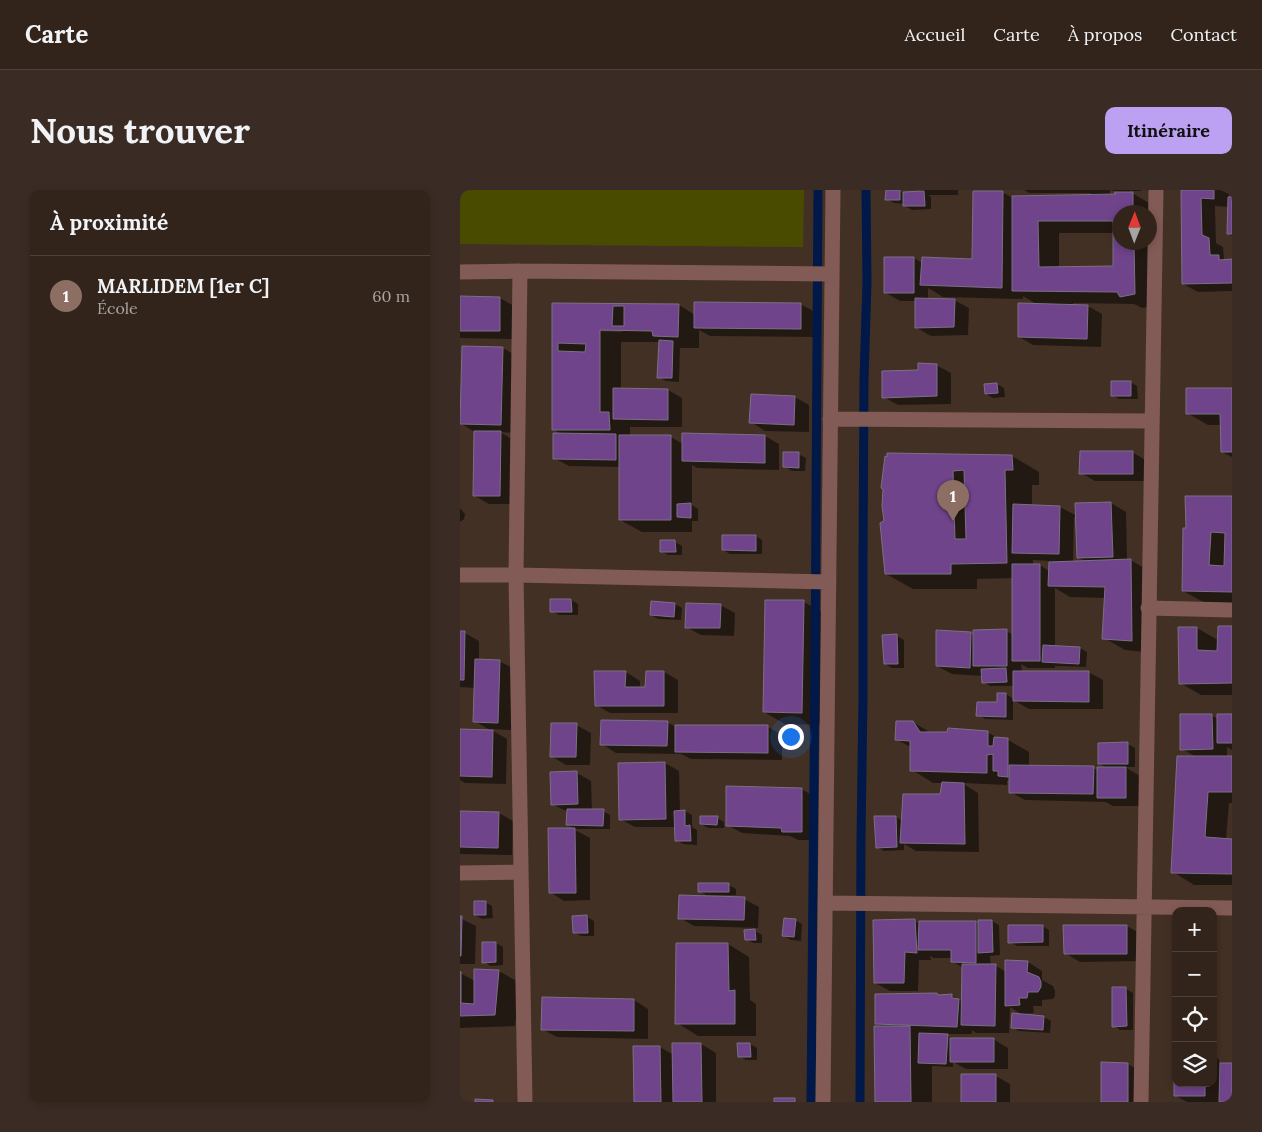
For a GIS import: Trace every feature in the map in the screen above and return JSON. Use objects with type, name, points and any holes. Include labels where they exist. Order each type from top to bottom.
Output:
[{"type":"street","points":[[823,1102],[833,190]]},
{"type":"street","points":[[1141,1102],[1156,190]]},
{"type":"street","points":[[520,271],[516,575],[525,1102]]},
{"type":"street","points":[[460,272],[832,274]]},
{"type":"street","points":[[830,419],[1152,421]]},
{"type":"street","points":[[460,575],[829,582]]},
{"type":"street","points":[[1148,608],[1232,610]]},
{"type":"street","points":[[460,873],[520,872]]},
{"type":"street","points":[[825,904],[1232,908]]},
{"type":"shaded area","points":[[460,190],[804,190],[803,247],[460,244]]},
{"type":"building","points":[[886,190],[900,190],[900,200],[885,200]]},
{"type":"building","points":[[1181,190],[1214,190],[1214,199],[1201,198],[1202,235],[1209,238],[1210,255],[1219,255],[1219,260],[1232,259],[1232,283],[1182,284]]},
{"type":"building","points":[[924,191],[925,206],[903,206],[903,192]]},
{"type":"building","points":[[973,191],[1003,191],[1002,288],[920,285],[922,257],[972,259]]},
{"type":"building","points":[[1133,192],[1133,205],[1112,205],[1112,221],[1038,221],[1039,267],[1113,266],[1113,250],[1134,250],[1135,294],[1120,297],[1117,292],[1012,291],[1012,196]]},
{"type":"building","points":[[1228,197],[1232,197],[1232,234],[1227,234]]},
{"type":"building","points":[[884,257],[914,257],[914,293],[884,293]]},
{"type":"building","points":[[460,296],[500,297],[500,331],[460,331]]},
{"type":"building","points":[[915,298],[955,299],[954,327],[915,328]]},
{"type":"building","points":[[694,302],[801,303],[801,329],[694,328]]},
{"type":"building","points":[[552,303],[679,304],[678,337],[653,336],[652,331],[600,330],[600,412],[609,412],[610,430],[552,430]],"holes":[[[613,306],[624,306],[624,326],[612,326]],[[558,343],[586,344],[585,352],[558,351]]]},
{"type":"building","points":[[1018,303],[1088,305],[1087,339],[1018,337]]},
{"type":"building","points":[[659,340],[673,341],[672,378],[657,378]]},
{"type":"building","points":[[462,346],[503,347],[501,425],[460,424]]},
{"type":"building","points":[[918,363],[937,364],[937,396],[882,398],[882,371],[918,370]]},
{"type":"building","points":[[1111,381],[1131,381],[1131,396],[1111,396]]},
{"type":"building","points":[[997,383],[998,393],[985,394],[984,384]]},
{"type":"building","points":[[613,388],[668,389],[668,420],[613,419]]},
{"type":"building","points":[[1186,388],[1232,388],[1232,452],[1221,452],[1220,414],[1186,414]]},
{"type":"building","points":[[751,394],[795,396],[794,425],[749,423]]},
{"type":"building","points":[[474,431],[501,431],[500,496],[473,496]]},
{"type":"building","points":[[553,433],[616,434],[616,460],[553,459]]},
{"type":"building","points":[[682,433],[765,435],[765,463],[682,461]]},
{"type":"building","points":[[619,435],[671,435],[671,520],[619,520]]},
{"type":"building","points":[[1080,451],[1133,451],[1133,474],[1079,474]]},
{"type":"building","points":[[783,452],[799,452],[799,468],[783,467]]},
{"type":"building","points":[[887,453],[1012,455],[1013,470],[1005,470],[1007,563],[951,564],[951,574],[885,574],[880,523],[884,521],[882,506],[883,489],[881,488],[885,456],[887,457]],"holes":[[[964,470],[966,539],[955,539],[953,471]]]},
{"type":"building","points":[[1185,496],[1232,496],[1232,592],[1182,591],[1183,528],[1186,528]],"holes":[[[1211,532],[1225,533],[1224,566],[1209,565]]]},
{"type":"building","points":[[1111,502],[1113,557],[1077,558],[1075,503]]},
{"type":"building","points":[[691,503],[691,518],[677,517],[677,504]]},
{"type":"building","points":[[1013,504],[1060,506],[1059,554],[1012,553]]},
{"type":"building","points":[[722,535],[756,535],[756,551],[722,550]]},
{"type":"building","points":[[660,540],[675,540],[676,552],[660,552]]},
{"type":"building","points":[[1131,559],[1132,641],[1102,639],[1105,587],[1048,586],[1049,562]]},
{"type":"building","points":[[1012,564],[1040,564],[1040,661],[1012,661]]},
{"type":"building","points":[[550,599],[571,599],[572,612],[550,612]]},
{"type":"building","points":[[765,600],[804,600],[802,713],[763,712]]},
{"type":"building","points":[[651,601],[675,603],[674,617],[650,615]]},
{"type":"building","points":[[686,603],[721,604],[720,628],[685,628]]},
{"type":"building","points":[[1218,626],[1232,626],[1232,683],[1179,684],[1178,627],[1197,627],[1197,650],[1217,651]]},
{"type":"building","points":[[1007,629],[1007,666],[973,666],[973,630]]},
{"type":"building","points":[[936,630],[971,632],[970,668],[936,666]]},
{"type":"building","points":[[460,631],[465,631],[464,680],[460,680]]},
{"type":"building","points":[[897,634],[898,664],[884,664],[882,635]]},
{"type":"building","points":[[1043,645],[1080,647],[1079,664],[1042,662]]},
{"type":"building","points":[[475,659],[500,660],[498,723],[473,722]]},
{"type":"building","points":[[1006,668],[1007,682],[982,683],[981,669]]},
{"type":"building","points":[[594,671],[626,671],[625,687],[645,687],[646,671],[664,671],[664,706],[595,706]]},
{"type":"building","points":[[1013,671],[1089,671],[1089,702],[1013,701]]},
{"type":"building","points":[[997,693],[1006,693],[1006,717],[976,716],[977,702],[997,702]]},
{"type":"building","points":[[1180,714],[1212,714],[1213,749],[1180,750]]},
{"type":"building","points":[[1217,714],[1232,714],[1232,743],[1217,743]]},
{"type":"building","points":[[601,720],[668,721],[667,746],[600,745]]},
{"type":"building","points":[[896,721],[913,721],[920,732],[947,732],[948,728],[988,731],[988,746],[993,746],[994,737],[1008,738],[1008,777],[998,776],[998,771],[993,771],[993,754],[987,755],[987,773],[910,771],[910,741],[895,740]]},
{"type":"building","points":[[551,723],[577,723],[576,757],[550,757]]},
{"type":"building","points":[[675,725],[768,725],[768,753],[675,752]]},
{"type":"building","points":[[460,729],[493,730],[492,777],[460,776]]},
{"type":"building","points":[[1128,742],[1128,764],[1098,764],[1098,743]]},
{"type":"building","points":[[1177,756],[1232,756],[1232,792],[1208,792],[1205,837],[1232,839],[1232,874],[1171,873]]},
{"type":"building","points":[[665,762],[666,819],[619,820],[618,763]]},
{"type":"building","points":[[1009,765],[1094,766],[1093,794],[1009,793]]},
{"type":"building","points":[[1097,767],[1126,767],[1126,798],[1097,798]]},
{"type":"building","points":[[577,771],[578,804],[551,805],[550,772]]},
{"type":"building","points":[[942,782],[964,783],[965,844],[900,843],[903,794],[940,794]]},
{"type":"building","points":[[726,786],[802,788],[802,832],[782,832],[781,828],[726,826]]},
{"type":"building","points":[[567,809],[604,809],[603,826],[566,825]]},
{"type":"building","points":[[685,810],[685,826],[690,825],[691,841],[675,841],[674,811]]},
{"type":"building","points":[[460,811],[499,812],[498,848],[460,847]]},
{"type":"building","points":[[700,816],[718,816],[717,825],[700,824]]},
{"type":"building","points":[[874,816],[896,816],[897,847],[876,848]]},
{"type":"building","points":[[548,828],[575,828],[576,893],[549,893]]},
{"type":"building","points":[[698,883],[729,883],[729,892],[698,892]]},
{"type":"building","points":[[679,895],[745,897],[744,920],[678,919]]},
{"type":"building","points":[[474,901],[486,901],[486,915],[474,915]]},
{"type":"building","points":[[587,915],[588,933],[573,933],[572,916]]},
{"type":"building","points":[[460,916],[462,916],[461,956],[460,956]]},
{"type":"building","points":[[784,918],[796,919],[794,937],[782,936]]},
{"type":"building","points":[[915,919],[917,953],[905,952],[904,983],[874,983],[873,920]]},
{"type":"building","points":[[978,920],[992,920],[993,952],[978,953]]},
{"type":"building","points":[[919,921],[976,921],[976,963],[951,962],[951,950],[918,950]]},
{"type":"building","points":[[1008,925],[1043,925],[1043,942],[1008,943]]},
{"type":"building","points":[[1063,925],[1127,925],[1127,954],[1064,954]]},
{"type":"building","points":[[755,929],[756,940],[745,940],[744,930]]},
{"type":"building","points":[[482,942],[496,942],[496,962],[482,963]]},
{"type":"building","points":[[676,943],[728,943],[729,991],[735,990],[735,1024],[675,1024]]},
{"type":"building","points":[[1005,960],[1028,961],[1027,972],[1039,977],[1041,982],[1038,992],[1028,992],[1027,998],[1019,998],[1020,1005],[1005,1006]]},
{"type":"building","points":[[962,964],[996,964],[995,1026],[961,1025]]},
{"type":"building","points":[[474,969],[499,970],[495,1015],[460,1016],[460,971],[461,1003],[474,1004]]},
{"type":"building","points":[[1112,987],[1126,987],[1127,1026],[1112,1027]]},
{"type":"building","points":[[937,993],[938,995],[952,994],[952,998],[959,999],[957,1027],[875,1024],[875,994]]},
{"type":"building","points":[[542,997],[634,999],[634,1031],[541,1030]]},
{"type":"building","points":[[1012,1013],[1044,1016],[1043,1030],[1011,1028]]},
{"type":"building","points":[[874,1026],[910,1026],[911,1102],[875,1102]]},
{"type":"building","points":[[919,1033],[948,1034],[946,1064],[918,1063]]},
{"type":"building","points":[[950,1038],[994,1038],[994,1062],[950,1062]]},
{"type":"building","points":[[672,1043],[701,1043],[702,1102],[673,1102]]},
{"type":"building","points":[[737,1043],[750,1043],[751,1057],[738,1057]]},
{"type":"building","points":[[633,1046],[660,1046],[661,1102],[634,1102]]},
{"type":"building","points":[[1101,1062],[1128,1063],[1128,1102],[1101,1102]]},
{"type":"building","points":[[1220,1063],[1232,1063],[1232,1102],[1219,1102]]},
{"type":"building","points":[[961,1074],[996,1074],[996,1102],[961,1102]]},
{"type":"building","points":[[1174,1087],[1205,1087],[1205,1096],[1174,1096]]},
{"type":"building","points":[[774,1098],[795,1098],[795,1102],[774,1102]]},
{"type":"building","points":[[475,1099],[493,1100],[493,1102],[475,1102]]},
{"type":"waterway","points":[[811,1102],[818,190]]},
{"type":"waterway","points":[[860,1102],[864,379],[867,282],[866,190]]},
{"type":"place","name":"MARLIDEM [1er C]","points":[[953,521]]}]
